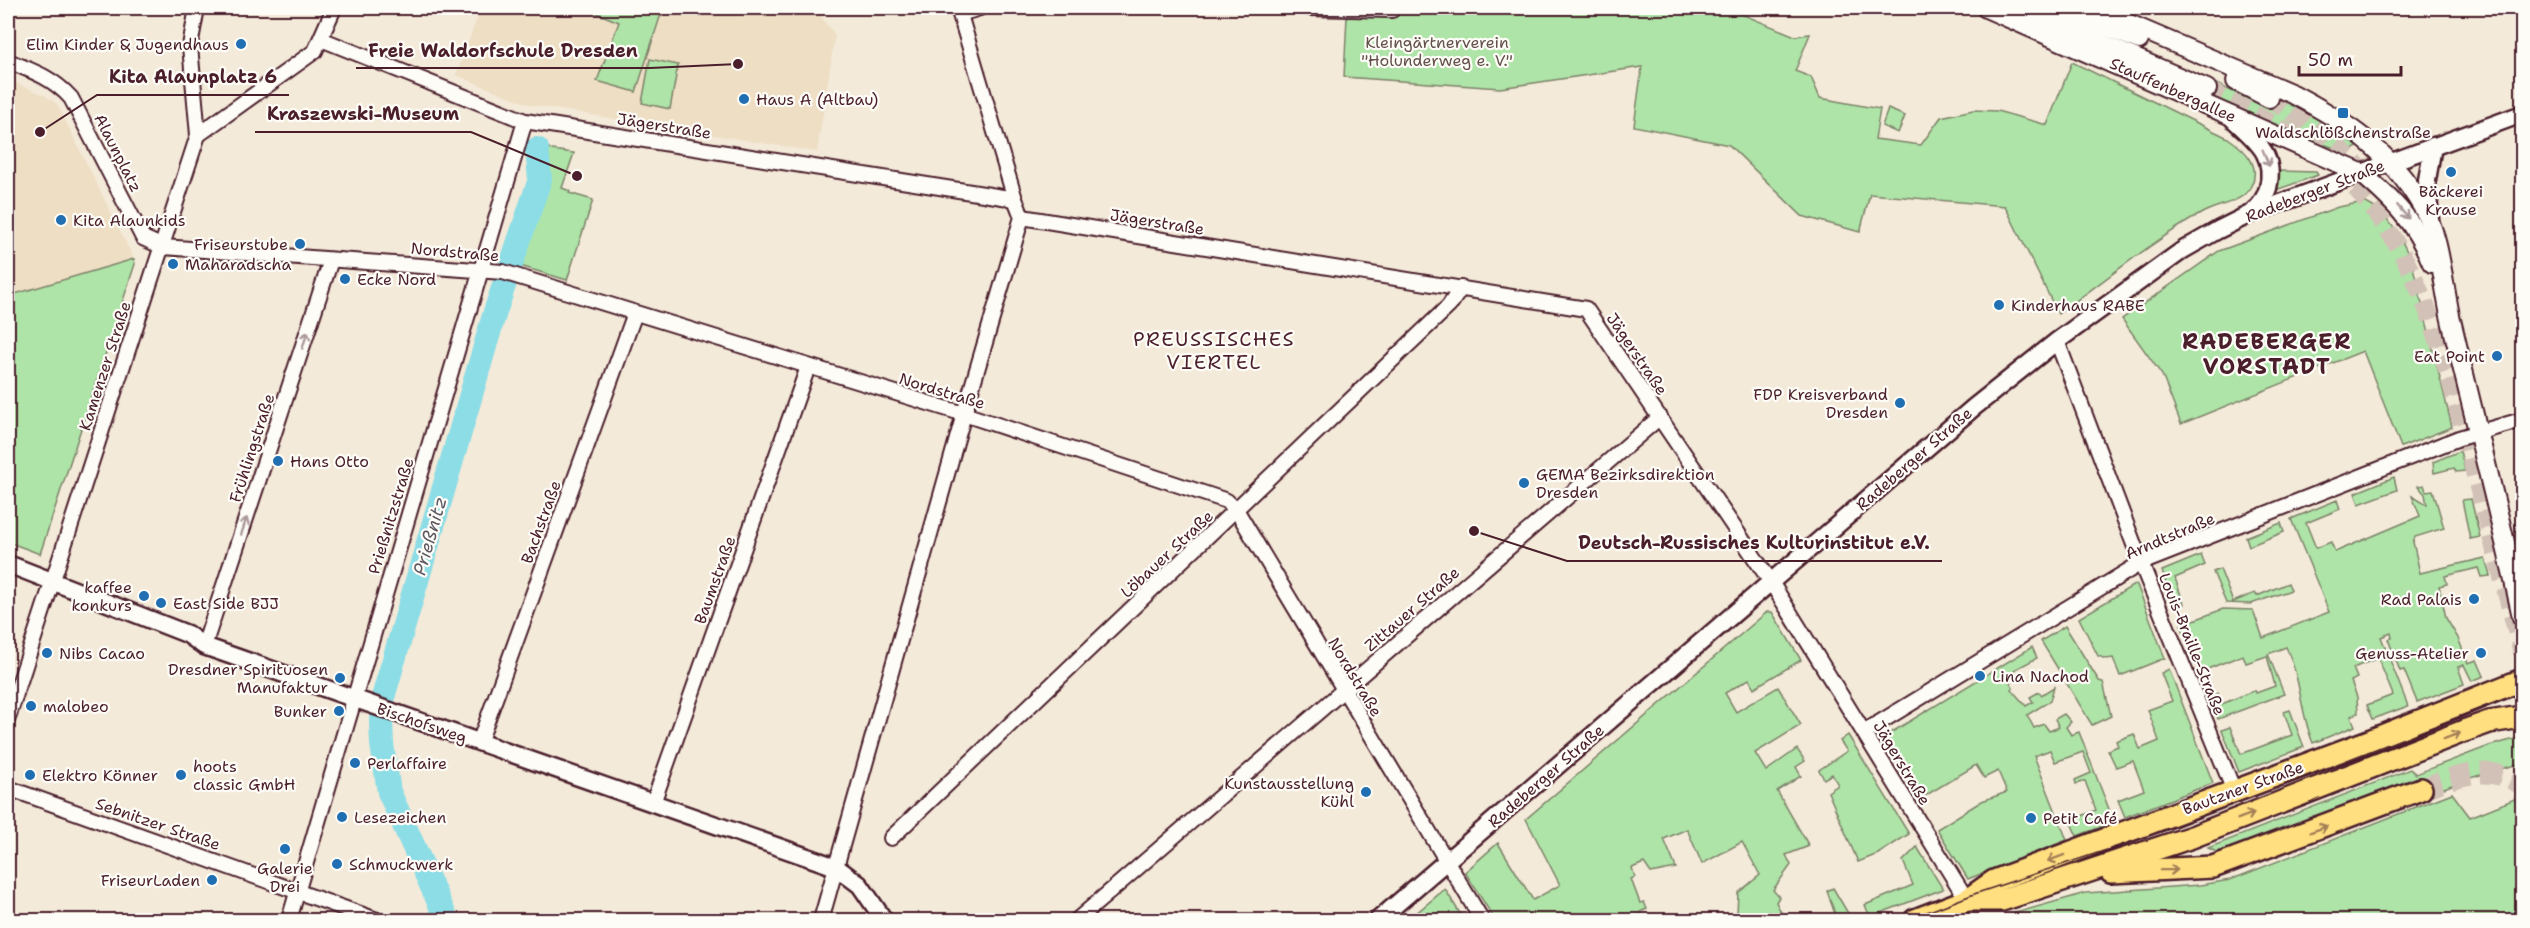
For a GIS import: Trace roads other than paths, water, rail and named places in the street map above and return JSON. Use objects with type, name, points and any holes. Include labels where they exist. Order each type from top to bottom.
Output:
[{"type":"main road","name":"Stauffenbergallee","points":[[1986,8],[2361,173]]},
{"type":"main road","points":[[2018,8],[2207,89]]},
{"type":"main road","points":[[2058,8],[2215,72],[2269,98]]},
{"type":"main road","points":[[2092,8],[2294,94],[2354,129],[2389,162],[2421,204],[2430,220],[2444,289],[2523,617]]},
{"type":"main road","points":[[2361,173],[2394,201],[2408,217],[2444,289]]},
{"type":"main road","name":"Bautzner Straße","points":[[1914,921],[1967,900],[1994,881],[2523,680]]},
{"type":"main road","name":"Bautzner Straße","points":[[1967,900],[2002,900],[2090,872],[2192,837],[2489,722],[2523,717]]},
{"type":"main road","points":[[2090,872],[2180,870],[2222,865],[2421,789]]},
{"type":"main road","points":[[2204,803],[2193,820],[2192,837],[2201,855],[2222,865]]},
{"type":"street","points":[[197,8],[190,46],[198,135]]},
{"type":"street","points":[[198,135],[315,51],[334,8]]},
{"type":"street","points":[[821,921],[964,414],[1023,217],[1015,199],[959,11],[980,8]]},
{"type":"street","points":[[1310,8],[1392,10]]},
{"type":"street","name":"Jägerstraße","points":[[321,39],[525,121],[1015,199]]},
{"type":"street","name":"Alaunplatz","points":[[8,61],[44,75],[72,98],[143,238],[163,247]]},
{"type":"street","points":[[2229,114],[2263,148],[2270,168],[2266,194],[2256,209],[2248,215]]},
{"type":"street","name":"Radeberger Straße","points":[[1378,921],[1973,408],[2057,341],[2183,250],[2248,215],[2523,114]]},
{"type":"street","name":"Prießnitzstraße","points":[[289,921],[525,121]]},
{"type":"street","name":"Kamenzer Straße","points":[[8,718],[198,135]]},
{"type":"street","points":[[2430,220],[2427,180],[2433,146]]},
{"type":"street","name":"Jägerstraße","points":[[1023,217],[1586,309],[1772,582],[1967,900]]},
{"type":"street","name":"Nordstraße","points":[[163,247],[509,274],[964,414],[1227,501],[1237,511],[1482,921]]},
{"type":"street","name":"Frühlingstraße","points":[[204,646],[331,260]]},
{"type":"street","name":"Löbauer Straße","points":[[891,838],[1237,511],[1449,306],[1461,288]]},
{"type":"street","name":"Bachstraße","points":[[479,743],[635,313]]},
{"type":"street","name":"Louis-Braille-Straße","points":[[2057,341],[2141,563],[2234,791]]},
{"type":"street","name":"Baumstraße","points":[[653,803],[808,367]]},
{"type":"street","name":"Zittauer Straße","points":[[1077,921],[1660,417]]},
{"type":"street","name":"Arndtstraße","points":[[1863,732],[2141,563],[2479,432],[2523,420]]},
{"type":"street","name":"Bischofsweg","points":[[10,565],[187,634],[204,646],[836,867],[860,885],[884,921]]},
{"type":"street","name":"Sebnitzer Straße","points":[[8,789],[298,890],[377,921]]},
{"type":"waterway","name":"Prießnitz","points":[[447,920],[389,792],[382,744],[381,722],[384,694],[495,312],[540,179],[537,149]]},
{"type":"tunnel","points":[[2207,89],[2277,126],[2300,141]]},
{"type":"tunnel","points":[[2269,98],[2331,140],[2370,177]]},
{"type":"tunnel","points":[[2336,169],[2365,199],[2388,231],[2408,265],[2424,301],[2449,377],[2522,653]]},
{"type":"tunnel","points":[[2421,789],[2459,776],[2485,773],[2510,778],[2522,785]]},
{"type":"tram line","points":[[1906,920],[1977,893],[2170,829],[2522,692]]},
{"type":"place","name":"Elim Kinder & Jugendhaus","points":[[241,44]]},
{"type":"place","name":"Freie Waldorfschule Dresden","points":[[738,64]]},
{"type":"place","name":"Haus A (Altbau)","points":[[744,99]]},
{"type":"place","name":"Waldschlößchenstraße","points":[[2343,113]]},
{"type":"place","name":"Kita Alaunplatz 6","points":[[40,132]]},
{"type":"place","name":"Bäckerei Krause","points":[[2451,172]]},
{"type":"place","name":"Kraszewski-Museum","points":[[577,176]]},
{"type":"place","name":"Kita Alaunkids","points":[[61,220]]},
{"type":"place","name":"Friseurstube","points":[[300,244]]},
{"type":"place","name":"Maharadscha","points":[[173,264]]},
{"type":"place","name":"Ecke Nord","points":[[345,279]]},
{"type":"place","name":"Kinderhaus RABE","points":[[1999,305]]},
{"type":"place","name":"Eat Point","points":[[2497,356]]},
{"type":"place","name":"FDP Kreisverband Dresden","points":[[1900,403]]},
{"type":"place","name":"Hans Otto","points":[[278,461]]},
{"type":"place","name":"GEMA Bezirksdirektion Dresden","points":[[1524,483]]},
{"type":"place","name":"Deutsch-Russisches Kulturinstitut e.V.","points":[[1474,531]]},
{"type":"place","name":"kaffee konkurs","points":[[144,596]]},
{"type":"place","name":"Rad Palais","points":[[2474,599]]},
{"type":"place","name":"East Side BJJ","points":[[161,603]]},
{"type":"place","name":"Nibs Cacao","points":[[47,653]]},
{"type":"place","name":"Genuss-Atelier","points":[[2481,653]]},
{"type":"place","name":"Lina Nachod","points":[[1980,676]]},
{"type":"place","name":"Dresdner Spirituosen Manufaktur","points":[[340,678]]},
{"type":"place","name":"malobeo","points":[[31,706]]},
{"type":"place","name":"Bunker","points":[[339,711]]},
{"type":"place","name":"Perlaffaire","points":[[355,763]]},
{"type":"place","name":"Elektro Könner","points":[[30,775]]},
{"type":"place","name":"hoots classic GmbH","points":[[181,775]]},
{"type":"place","name":"Kunstausstellung Kühl","points":[[1366,792]]},
{"type":"place","name":"Lesezeichen","points":[[342,817]]},
{"type":"place","name":"Petit Café","points":[[2031,818]]},
{"type":"place","name":"Galerie Drei","points":[[285,849]]},
{"type":"place","name":"Schmuckwerk","points":[[337,864]]},
{"type":"place","name":"FriseurLaden","points":[[212,880]]},
{"type":"district","name":"PREUSSISCHES VIERTEL","points":[[1214,350]]},
{"type":"district","name":"RADEBERGER VORSTADT","points":[[2267,354]]},
{"type":"park label","name":"Kleingärtnerverein \"Holunderweg e. V.\"","points":[[1437,51]]}]
